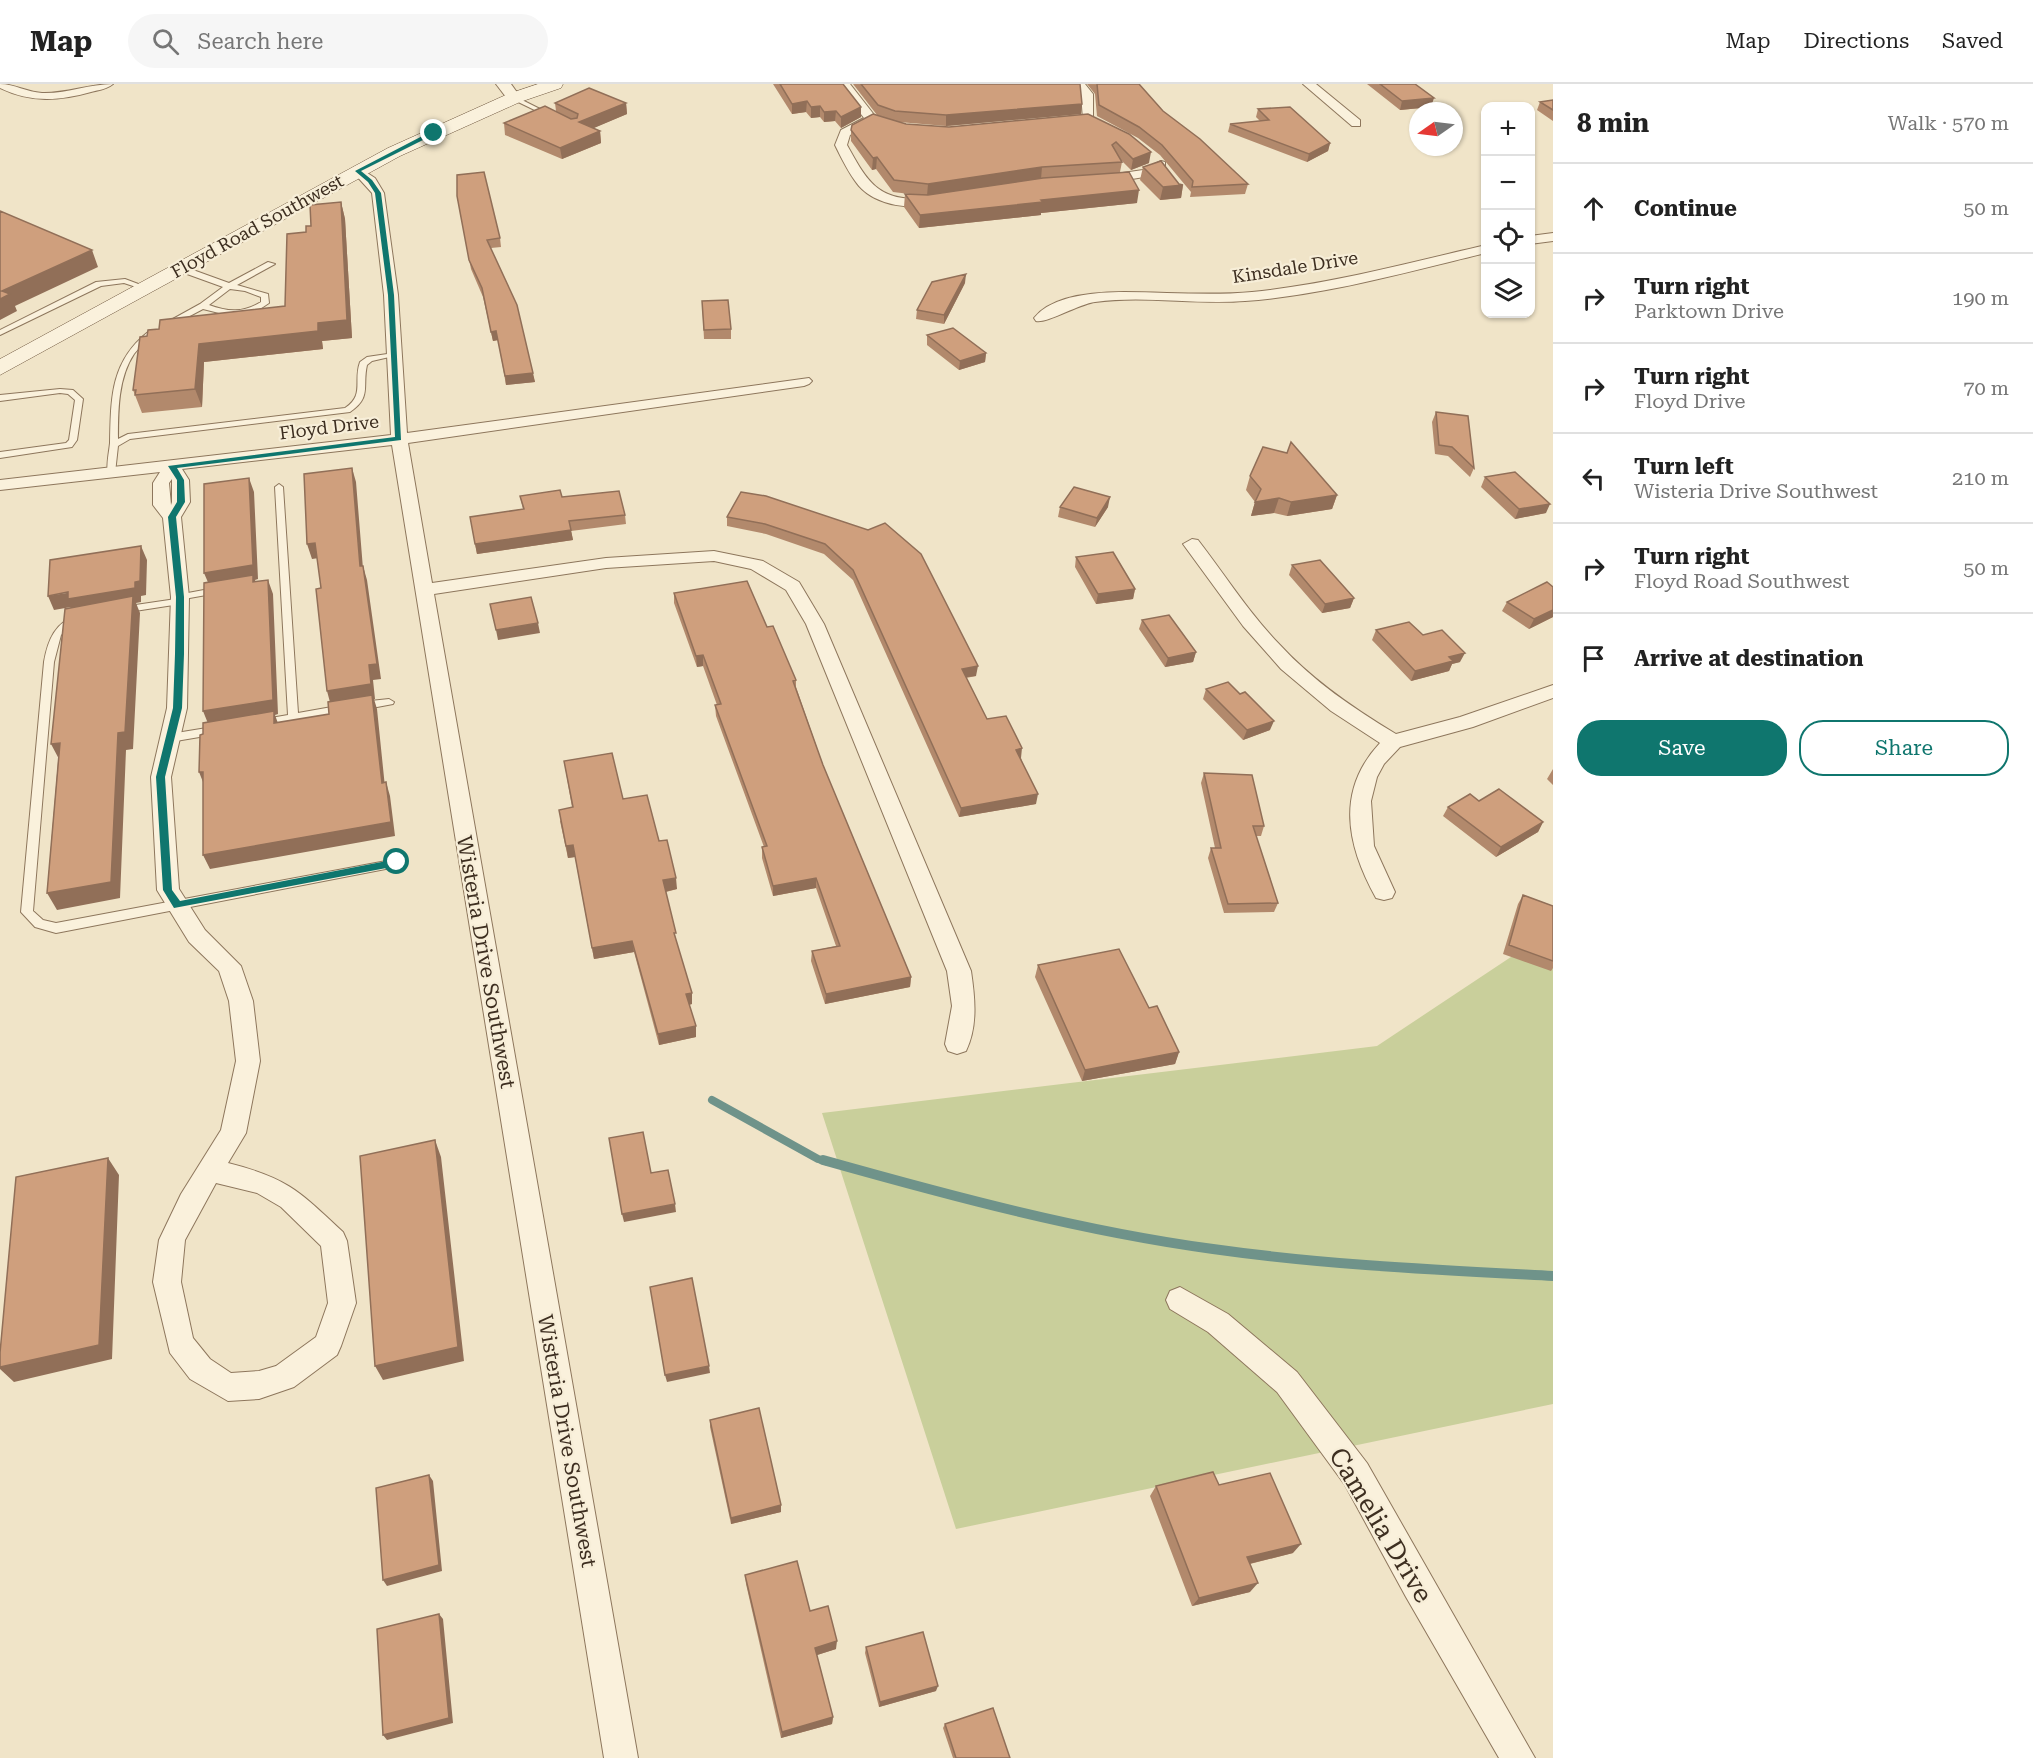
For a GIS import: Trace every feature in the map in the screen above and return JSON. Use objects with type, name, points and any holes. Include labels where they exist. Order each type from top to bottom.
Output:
[{"type":"main road","name":"Floyd Road Southwest","points":[[0,368],[508,91],[555,84]]},
{"type":"street","points":[[0,84],[15,93],[31,97],[55,97],[107,84]]},
{"type":"street","points":[[844,84],[871,119],[893,126]]},
{"type":"street","points":[[1079,84],[1088,94],[1083,119],[1105,126]]},
{"type":"street","points":[[1309,84],[1356,123]]},
{"type":"street","points":[[871,119],[845,133],[841,145],[864,184],[883,197],[908,203],[948,199]]},
{"type":"street","points":[[1088,181],[1129,177],[1165,170],[1146,153]]},
{"type":"street","name":"Wisteria Drive Southwest","points":[[358,171],[370,181],[378,193],[391,295],[399,439],[621,1758]]},
{"type":"street","points":[[1535,239],[1553,237]]},
{"type":"street","name":"Kinsdale Drive","points":[[1041,318],[1060,305],[1095,297],[1133,295],[1190,299],[1273,294],[1481,250]]},
{"type":"street","name":"Floyd Drive","points":[[0,485],[399,439],[804,381]]},
{"type":"street","points":[[172,466],[161,483],[162,506],[172,517],[180,599],[177,708],[161,777],[168,890],[197,936],[229,966],[241,1001],[248,1061],[233,1133],[190,1202],[172,1240],[167,1282],[180,1344],[200,1369],[228,1387],[259,1384],[284,1377],[327,1346],[342,1303],[334,1241],[290,1199],[263,1183],[211,1170]]},
{"type":"street","points":[[1192,544],[1259,634],[1303,678],[1345,713],[1393,742]]},
{"type":"street","points":[[425,590],[606,563],[714,556],[757,565],[793,586],[815,624],[959,971],[964,1006],[957,1044]]},
{"type":"street","points":[[1384,892],[1363,846],[1360,801],[1367,777],[1376,760],[1393,742],[1476,719],[1553,691]]},
{"type":"street","name":"Camelia Drive","points":[[1180,1300],[1218,1323],[1287,1383],[1356,1474],[1417,1586],[1518,1758]]},
{"type":"lane","points":[[508,91],[556,119]]},
{"type":"lane","points":[[111,473],[114,403],[124,365],[137,343],[202,306],[229,286],[271,264]]},
{"type":"lane","points":[[180,268],[265,296],[265,303],[252,312],[230,315],[202,306]]},
{"type":"lane","points":[[0,333],[99,284],[124,280],[145,288]]},
{"type":"lane","points":[[114,444],[128,437],[144,434],[347,410],[357,405],[362,395],[363,364],[370,359],[394,355]]},
{"type":"lane","points":[[0,398],[60,391],[70,392],[79,399],[73,440],[69,445],[0,455]]},
{"type":"lane","points":[[279,487],[293,718]]},
{"type":"lane","points":[[273,582],[285,580]]},
{"type":"lane","points":[[111,612],[226,589]]},
{"type":"lane","points":[[90,615],[67,622],[52,639],[27,912],[39,924],[56,928],[397,862]]},
{"type":"lane","points":[[248,725],[389,702]]},
{"type":"lane","points":[[170,738],[226,729]]},
{"type":"green space","points":[[1553,929],[1553,1404],[956,1529],[822,1113],[1377,1046]]},
{"type":"building","points":[[780,84],[843,84],[861,107],[841,117],[836,111],[824,112],[820,106],[811,107],[807,101],[792,104]]},
{"type":"building","points":[[861,84],[1080,84],[1082,104],[946,115],[895,111],[878,105]]},
{"type":"building","points":[[1097,84],[1139,84],[1163,111],[1200,139],[1248,184],[1192,187],[1193,181],[1162,145],[1139,127],[1099,105]]},
{"type":"building","points":[[1380,84],[1415,84],[1434,98],[1402,101]]},
{"type":"building","points":[[589,88],[626,103],[579,122],[600,131],[560,148],[504,123],[545,106],[571,119],[577,118],[578,114],[555,103]]},
{"type":"building","points":[[1553,100],[1553,110],[1540,102]]},
{"type":"building","points":[[1290,107],[1330,143],[1309,154],[1230,124],[1269,120],[1258,109]]},
{"type":"building","points":[[873,114],[906,124],[949,127],[1088,114],[1129,134],[1151,152],[1133,159],[1116,142],[1112,145],[1122,162],[1042,167],[928,184],[894,180],[877,157],[873,158],[851,130],[852,125]]},
{"type":"building","points":[[1161,161],[1179,184],[1183,185],[1163,187],[1143,167]]},
{"type":"building","points":[[484,172],[500,238],[487,240],[517,305],[533,373],[505,376],[496,331],[491,332],[482,288],[469,260],[457,196],[457,175]]},
{"type":"building","points":[[1129,172],[1139,190],[920,215],[905,194],[928,195],[1043,178]]},
{"type":"building","points":[[341,202],[347,320],[318,323],[318,331],[199,344],[195,389],[135,395],[136,390],[133,390],[140,337],[147,336],[148,330],[159,329],[160,320],[285,306],[287,234],[306,232],[306,226],[311,226],[310,205]]},
{"type":"building","points":[[0,211],[92,250],[2,291],[10,294],[0,299]]},
{"type":"building","points":[[966,274],[944,315],[917,310],[932,282]]},
{"type":"building","points":[[728,300],[731,329],[704,330],[702,301]]},
{"type":"building","points":[[953,328],[986,353],[960,361],[927,335]]},
{"type":"building","points":[[1436,412],[1468,416],[1474,468],[1452,447],[1439,445]]},
{"type":"building","points":[[1291,442],[1337,495],[1291,502],[1279,498],[1255,502],[1261,489],[1250,476],[1263,447],[1287,453]]},
{"type":"building","points":[[352,468],[360,566],[363,566],[377,664],[369,665],[371,684],[327,691],[316,589],[321,588],[315,543],[307,544],[304,474]]},
{"type":"building","points":[[1515,472],[1550,504],[1519,509],[1485,477]]},
{"type":"building","points":[[249,478],[253,565],[204,573],[204,484]]},
{"type":"building","points":[[1074,487],[1110,497],[1097,518],[1060,507]]},
{"type":"building","points":[[560,490],[562,497],[619,491],[625,515],[569,521],[571,530],[475,544],[470,517],[524,509],[520,496]]},
{"type":"building","points":[[741,492],[766,496],[868,530],[885,523],[921,554],[978,666],[962,669],[987,719],[1006,716],[1022,748],[1016,750],[1038,794],[961,808],[853,570],[825,544],[765,524],[727,517]]},
{"type":"building","points":[[141,546],[140,581],[135,582],[135,588],[68,599],[68,592],[48,596],[50,560]]},
{"type":"building","points":[[1113,552],[1135,589],[1098,594],[1076,557]]},
{"type":"building","points":[[1320,560],[1354,598],[1325,604],[1292,565]]},
{"type":"building","points":[[253,575],[253,582],[268,580],[273,700],[203,711],[204,583]]},
{"type":"building","points":[[747,581],[767,627],[773,626],[796,680],[793,681],[823,765],[911,977],[826,994],[812,951],[840,946],[816,878],[773,886],[762,847],[767,846],[715,705],[721,704],[703,655],[696,656],[674,593]]},
{"type":"building","points":[[1547,582],[1553,587],[1553,610],[1534,619],[1507,602]]},
{"type":"building","points":[[133,596],[125,732],[118,733],[111,882],[47,893],[60,743],[51,744],[65,609]]},
{"type":"building","points":[[531,597],[538,623],[496,630],[490,604]]},
{"type":"building","points":[[1169,615],[1196,652],[1168,658],[1142,620]]},
{"type":"building","points":[[1409,622],[1423,635],[1442,630],[1465,653],[1449,657],[1453,661],[1415,671],[1376,630]]},
{"type":"building","points":[[1228,682],[1240,694],[1245,692],[1274,721],[1247,730],[1206,689]]},
{"type":"building","points":[[372,695],[382,783],[386,782],[391,822],[203,855],[203,772],[199,772],[200,735],[203,734],[203,723],[274,711],[274,723],[329,714],[328,702]]},
{"type":"building","points":[[612,753],[623,799],[647,795],[659,841],[667,840],[676,878],[663,880],[676,933],[674,933],[692,993],[686,994],[696,1026],[658,1034],[632,941],[592,948],[573,845],[566,846],[559,810],[573,807],[564,761]]},
{"type":"building","points":[[1204,773],[1252,775],[1264,826],[1253,826],[1278,903],[1228,904],[1211,848],[1221,848]]},
{"type":"building","points":[[1499,789],[1543,822],[1501,847],[1448,807],[1470,794],[1479,801]]},
{"type":"building","points":[[1523,895],[1553,906],[1553,961],[1509,945]]},
{"type":"building","points":[[1119,949],[1149,1008],[1157,1006],[1179,1052],[1085,1070],[1038,965]]},
{"type":"building","points":[[643,1132],[651,1173],[668,1170],[675,1204],[622,1214],[609,1138]]},
{"type":"building","points":[[435,1140],[458,1347],[375,1366],[360,1156]]},
{"type":"building","points":[[108,1158],[99,1345],[0,1367],[16,1177]]},
{"type":"building","points":[[692,1278],[709,1366],[665,1375],[650,1287]]},
{"type":"building","points":[[759,1408],[781,1505],[731,1518],[710,1420]]},
{"type":"building","points":[[1213,1472],[1219,1485],[1270,1473],[1301,1544],[1247,1557],[1258,1583],[1199,1598],[1156,1486]]},
{"type":"building","points":[[429,1475],[439,1565],[383,1580],[376,1488]]},
{"type":"building","points":[[797,1561],[810,1611],[828,1606],[837,1641],[815,1648],[833,1717],[782,1732],[745,1575]]},
{"type":"building","points":[[439,1614],[449,1718],[383,1735],[377,1629]]},
{"type":"building","points":[[923,1632],[938,1686],[880,1702],[866,1647]]},
{"type":"building","points":[[993,1708],[1010,1758],[956,1758],[945,1724]]},
{"type":"waterway","points":[[712,1100],[818,1159],[828,1162]]},
{"type":"waterway","points":[[823,1160],[1016,1211],[1114,1233],[1213,1249],[1340,1263],[1553,1276]]},
{"type":"route","points":[[397,862],[177,905],[168,890],[161,777],[177,708],[180,654],[180,597],[172,517],[181,502],[181,480],[172,466],[399,439],[391,295],[378,193],[370,181],[358,171],[434,133]]}]
